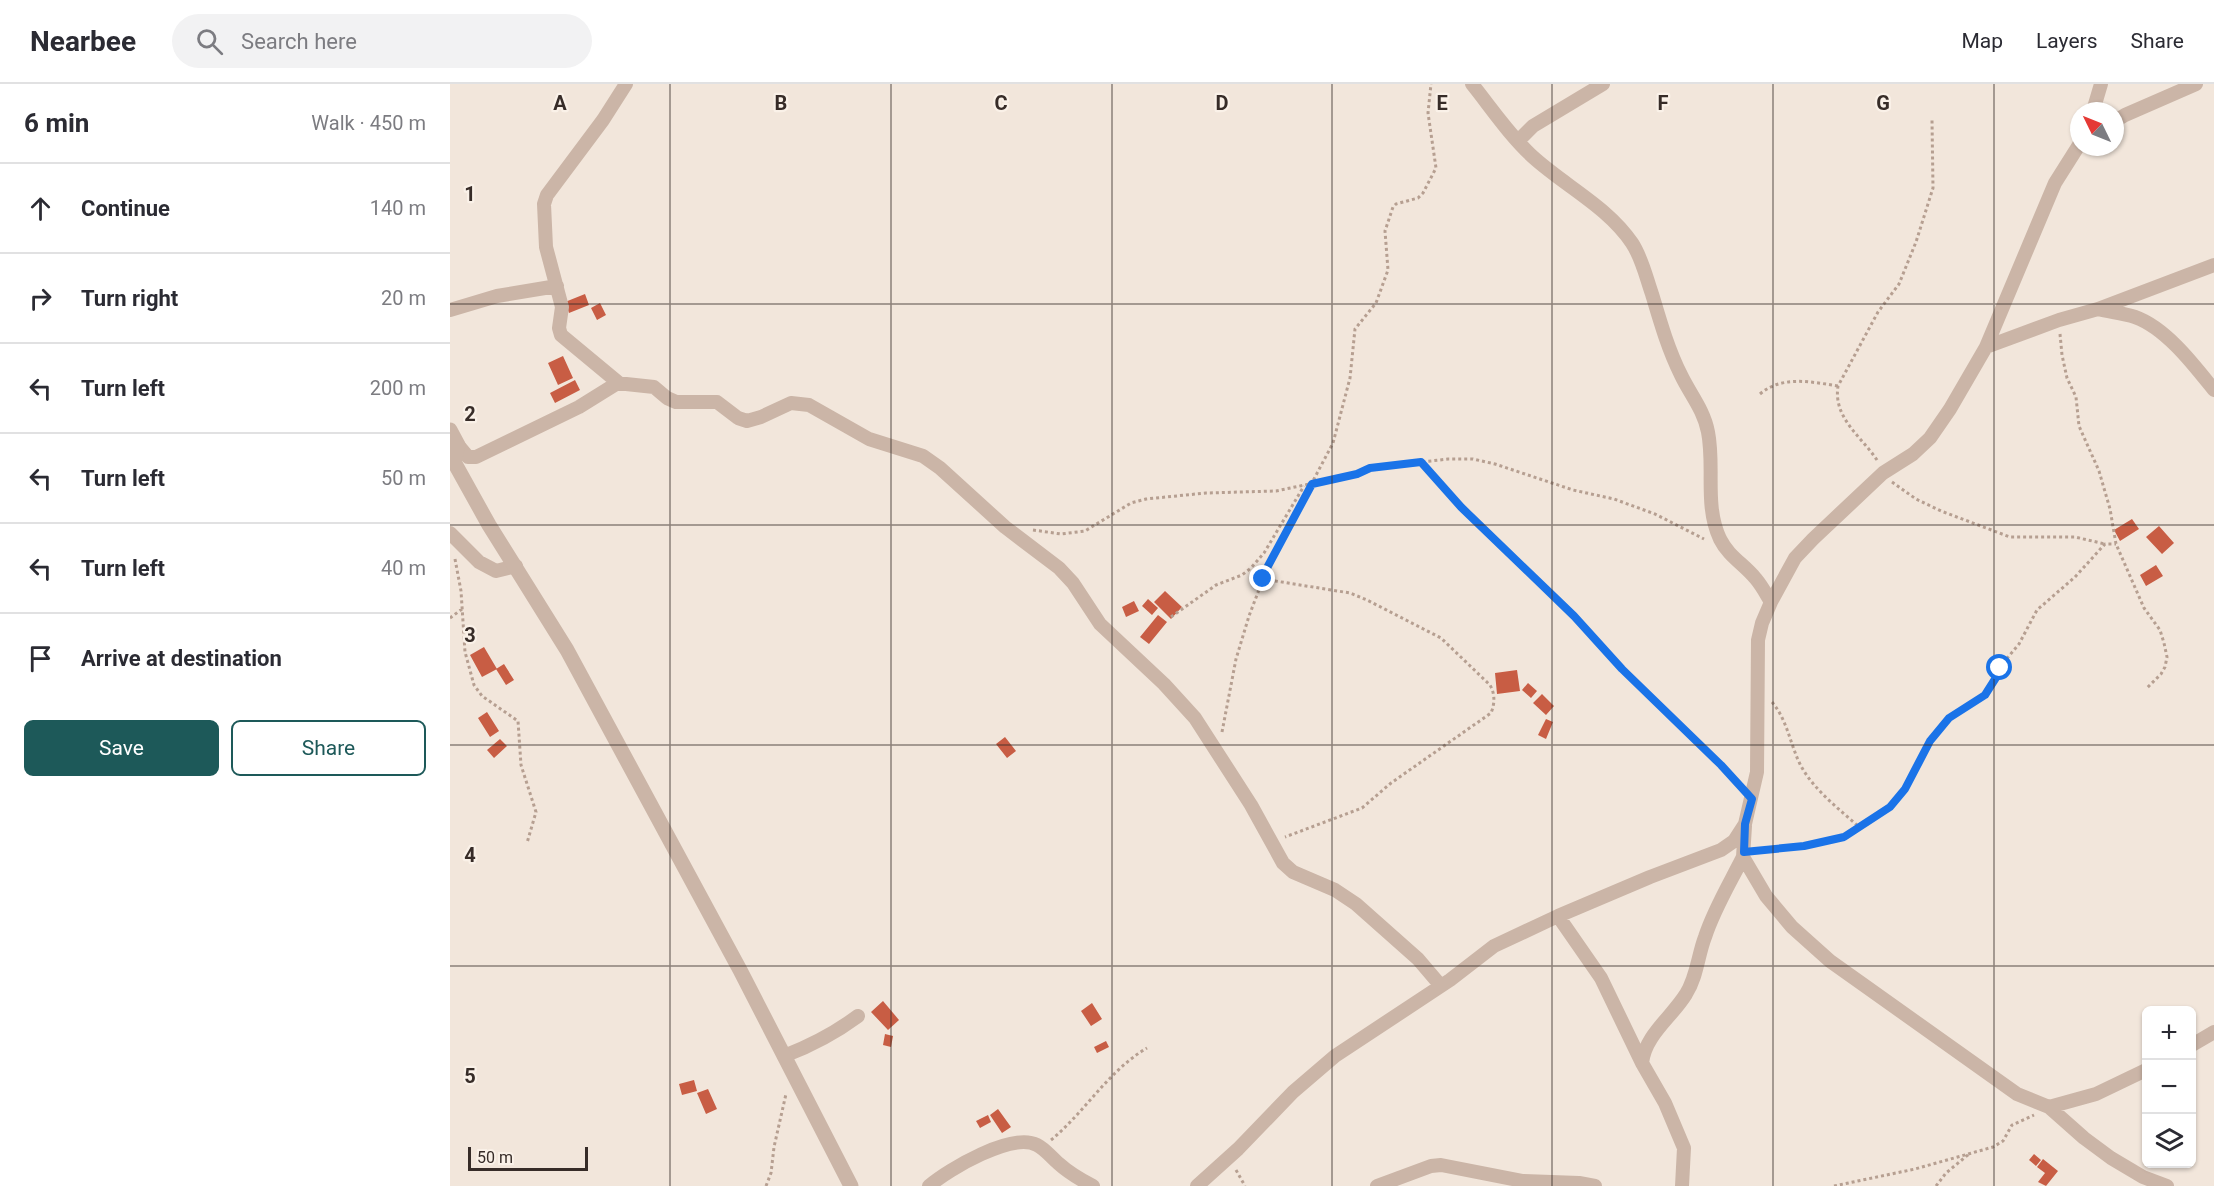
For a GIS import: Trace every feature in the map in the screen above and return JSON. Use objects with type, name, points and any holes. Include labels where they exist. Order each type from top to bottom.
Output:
[{"type":"street","points":[[620,384],[561,335],[559,328],[562,307],[546,247],[543,212],[545,200],[626,84]]},
{"type":"street","points":[[1472,84],[1533,157],[1601,211],[1633,244],[1642,263],[1677,365],[1706,422],[1711,453],[1710,487],[1714,523],[1729,554],[1756,579],[1771,602]]},
{"type":"street","points":[[1518,141],[1533,126],[1603,84]]},
{"type":"street","points":[[2096,102],[2101,84]]},
{"type":"street","points":[[2124,116],[2196,84]]},
{"type":"street","points":[[1641,1063],[1642,1055],[1651,1039],[1692,985],[1704,937],[1744,855],[1745,824],[1757,772],[1758,640],[1771,602],[1801,552],[1883,473],[1913,454],[1930,438],[1950,409],[1986,347],[2055,183],[2072,156]]},
{"type":"street","points":[[1986,347],[2059,320],[2098,309],[2214,264]]},
{"type":"street","points":[[450,310],[497,296],[557,286]]},
{"type":"street","points":[[2098,309],[2135,317],[2147,324],[2176,346],[2214,390]]},
{"type":"street","points":[[450,430],[468,457],[476,457],[579,407],[616,384],[620,384],[654,387],[675,402],[717,402],[738,418],[747,421],[791,403],[809,405],[869,439],[916,453],[931,461],[1005,527],[1026,541],[1066,575],[1100,624],[1164,684],[1195,718],[1238,784],[1280,859],[1287,867],[1350,899],[1418,959],[1441,986]]},
{"type":"street","points":[[459,445],[454,462],[489,525],[567,650],[740,970],[850,1186]]},
{"type":"street","points":[[450,533],[479,562],[496,572],[516,566]]},
{"type":"street","points":[[1197,1186],[1238,1149],[1293,1092],[1335,1056],[1441,986],[1494,946],[1650,877],[1721,850],[1734,841],[1745,824]]},
{"type":"street","points":[[1744,855],[1766,896],[1792,927],[1830,961],[2016,1094],[2049,1107],[2111,1158],[2143,1177],[2167,1186]]},
{"type":"street","points":[[1558,916],[1601,978],[1641,1063],[1665,1103],[1684,1148],[1682,1186]]},
{"type":"street","points":[[784,1056],[803,1049],[858,1016]]},
{"type":"street","points":[[2196,1043],[2214,1032]]},
{"type":"street","points":[[2049,1107],[2096,1094],[2142,1073]]},
{"type":"street","points":[[929,1186],[998,1147],[1016,1141],[1028,1141],[1041,1148],[1059,1165],[1093,1186]]},
{"type":"street","points":[[1377,1186],[1436,1165],[1523,1181],[1579,1183],[1595,1186]]},
{"type":"path","points":[[1217,754],[1236,659],[1263,579],[1333,443],[1350,378],[1355,329],[1376,303],[1388,270],[1385,231],[1393,207],[1396,204],[1418,198],[1436,168],[1428,113],[1431,84]]},
{"type":"path","points":[[1932,120],[1933,188],[1916,242],[1899,284],[1878,312],[1838,386],[1838,405],[1841,415],[1867,445],[1883,473],[1916,500],[2010,537],[2075,537],[2116,544]]},
{"type":"path","points":[[2059,320],[2062,355],[2067,378],[2076,397],[2079,426],[2099,471],[2110,509],[2116,544],[2144,608],[2160,630],[2167,657],[2161,674],[2146,688]]},
{"type":"path","points":[[1760,394],[1772,385],[1780,383],[1802,381],[1838,386]]},
{"type":"path","points":[[1005,527],[1061,534],[1073,533],[1085,531],[1131,503],[1146,499],[1206,493],[1276,492],[1357,474],[1370,468],[1473,459],[1573,490],[1614,499],[1655,514],[1692,531],[1729,554]]},
{"type":"path","points":[[1421,462],[1461,507],[1574,616],[1622,669],[1721,765],[1752,799]]},
{"type":"path","points":[[1171,617],[1216,585],[1242,575],[1251,568],[1264,553],[1304,486]]},
{"type":"path","points":[[450,533],[462,591],[465,652],[474,685],[482,696],[518,721],[521,765],[536,812],[527,843]]},
{"type":"path","points":[[1744,855],[1827,842],[1844,837],[1890,807],[1905,789],[1930,741],[1949,718],[1976,702],[1989,690],[2000,668],[2019,644],[2037,610],[2075,578],[2106,544]]},
{"type":"path","points":[[1263,579],[1350,593],[1429,631],[1441,638],[1490,685],[1494,698],[1491,713],[1391,783],[1362,808],[1288,836],[1274,845]]},
{"type":"path","points":[[450,618],[462,609]]},
{"type":"path","points":[[1756,691],[1770,700],[1779,712],[1800,764],[1810,781],[1859,827]]},
{"type":"path","points":[[1041,1148],[1070,1123],[1122,1066],[1147,1048]]},
{"type":"path","points":[[766,1186],[771,1173],[774,1147],[792,1072]]},
{"type":"path","points":[[1834,1186],[1915,1169],[1998,1144],[2003,1141],[2012,1125],[2049,1107]]},
{"type":"path","points":[[1936,1186],[1946,1173],[1970,1153]]},
{"type":"building","points":[[585,294],[589,305],[569,313],[565,302]]},
{"type":"building","points":[[600,303],[606,315],[597,320],[591,308]]},
{"type":"building","points":[[563,356],[573,378],[558,385],[548,363]]},
{"type":"building","points":[[575,380],[580,390],[555,403],[550,393]]},
{"type":"building","points":[[2132,519],[2139,529],[2120,541],[2114,530]]},
{"type":"building","points":[[2159,526],[2174,543],[2162,554],[2146,537]]},
{"type":"building","points":[[2156,565],[2163,576],[2146,586],[2140,575]]},
{"type":"building","points":[[1165,591],[1182,607],[1171,619],[1154,602]]},
{"type":"building","points":[[1148,599],[1158,608],[1152,615],[1142,606]]},
{"type":"building","points":[[1134,601],[1139,611],[1126,617],[1122,607]]},
{"type":"building","points":[[1158,615],[1167,622],[1149,644],[1140,637]]},
{"type":"building","points":[[484,647],[497,669],[482,677],[470,655]]},
{"type":"building","points":[[504,664],[514,680],[506,685],[496,669]]},
{"type":"building","points":[[1517,670],[1520,691],[1497,694],[1495,673]]},
{"type":"building","points":[[1528,683],[1537,691],[1531,698],[1522,690]]},
{"type":"building","points":[[1542,694],[1554,706],[1546,715],[1533,703]]},
{"type":"building","points":[[487,712],[499,731],[490,737],[478,718]]},
{"type":"building","points":[[1546,719],[1553,722],[1546,739],[1538,735]]},
{"type":"building","points":[[1005,737],[1016,751],[1007,758],[996,744]]},
{"type":"building","points":[[500,739],[507,746],[494,758],[487,750]]},
{"type":"building","points":[[883,1001],[899,1020],[888,1030],[871,1012]]},
{"type":"building","points":[[1092,1003],[1102,1019],[1091,1026],[1081,1011]]},
{"type":"building","points":[[885,1034],[893,1036],[891,1047],[883,1045]]},
{"type":"building","points":[[1106,1041],[1109,1047],[1097,1053],[1094,1047]]},
{"type":"building","points":[[694,1080],[697,1091],[682,1095],[679,1084]]},
{"type":"building","points":[[708,1089],[717,1109],[706,1114],[697,1093]]},
{"type":"building","points":[[998,1109],[1011,1127],[1002,1133],[990,1115]]},
{"type":"building","points":[[988,1115],[991,1122],[980,1128],[976,1121]]},
{"type":"building","points":[[2034,1154],[2041,1160],[2036,1166],[2029,1160]]},
{"type":"building","points":[[2043,1159],[2058,1171],[2046,1186],[2038,1182],[2045,1173],[2037,1167]]},
{"type":"route","points":[[1263,579],[1312,484],[1357,474],[1370,468],[1421,462],[1461,507],[1574,616],[1622,669],[1721,765],[1752,799],[1745,824],[1744,852],[1804,846],[1844,837],[1890,807],[1905,789],[1930,741],[1949,718],[1985,695],[2000,668]]}]
